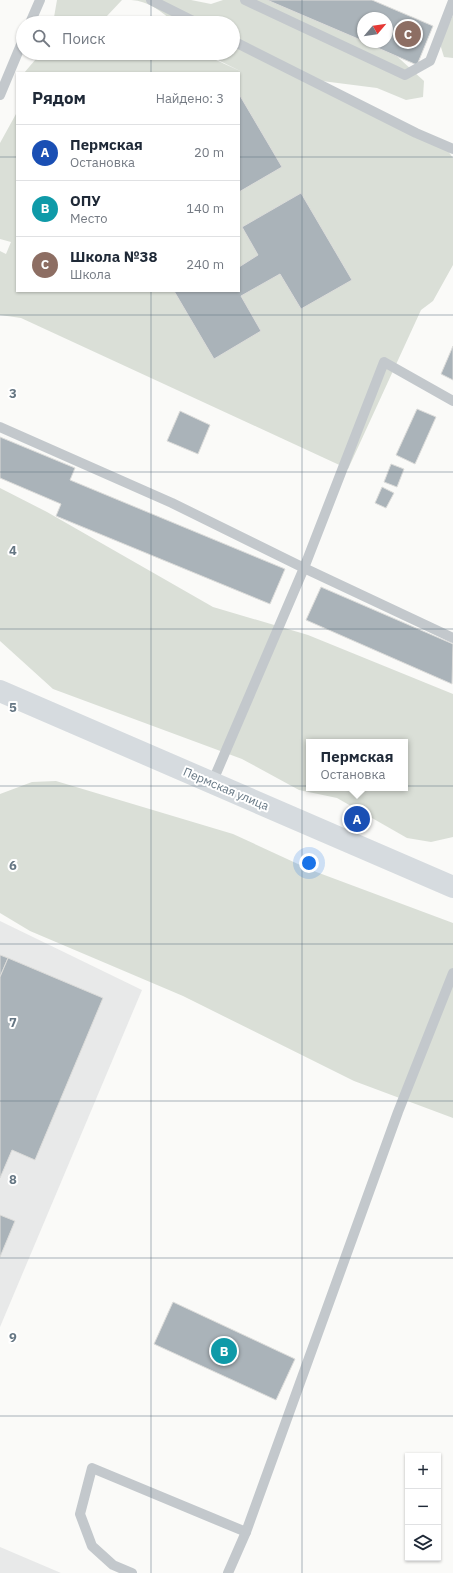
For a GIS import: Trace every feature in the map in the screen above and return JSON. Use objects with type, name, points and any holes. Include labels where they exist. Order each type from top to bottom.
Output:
[{"type":"street","name":"Пермская улица","points":[[0,692],[453,887]]},
{"type":"lane","points":[[33,16],[40,0]]},
{"type":"lane","points":[[151,0],[183,16]]},
{"type":"lane","points":[[245,0],[405,75],[430,61],[453,1]]},
{"type":"lane","points":[[240,45],[416,134],[453,149]]},
{"type":"lane","points":[[0,95],[16,57]]},
{"type":"lane","points":[[212,783],[304,568],[384,362],[453,401]]},
{"type":"lane","points":[[0,427],[172,503],[304,568],[453,638]]},
{"type":"lane","points":[[228,1573],[246,1532],[398,1112],[453,973]]},
{"type":"lane","points":[[132,1573],[113,1565],[92,1546],[80,1514],[92,1468],[246,1532]]},
{"type":"shaded area","points":[[57,0],[122,0],[107,16],[54,16]]},
{"type":"shaded area","points":[[131,0],[191,0],[211,4],[223,0],[294,0],[357,33],[357,48],[389,49],[424,81],[423,97],[406,100],[377,88],[322,81],[443,144],[453,158],[453,265],[433,301],[421,310],[348,469],[21,318],[0,315],[0,251],[6,254],[11,242],[0,239],[0,143],[16,114],[16,292],[240,292],[240,72],[25,72],[35,60],[216,60],[242,72],[218,60],[240,60],[240,16],[166,16],[144,2]]},
{"type":"shaded area","points":[[453,15],[453,58],[444,57],[440,44]]},
{"type":"shaded area","points":[[0,488],[47,512],[213,607],[308,635],[453,694],[453,837],[431,842],[407,838],[337,798],[299,790],[242,759],[53,689],[0,641]]},
{"type":"shaded area","points":[[56,781],[233,834],[311,870],[453,923],[453,1118],[354,1081],[183,996],[30,931],[0,913],[0,794],[32,782]]},
{"type":"shaded area","points":[[0,921],[142,990],[0,1327]]},
{"type":"shaded area","points":[[0,1547],[61,1573],[0,1573]]},
{"type":"building","points":[[267,0],[372,0],[433,26],[417,65],[378,48],[393,48],[393,12],[357,12],[357,38]]},
{"type":"building","points":[[240,96],[282,167],[240,191]]},
{"type":"building","points":[[301,193],[352,280],[301,309],[280,274],[241,296],[261,331],[214,359],[175,292],[240,292],[240,266],[258,255],[242,227]]},
{"type":"building","points":[[453,346],[453,380],[441,374]]},
{"type":"building","points":[[417,409],[436,417],[415,464],[396,455]]},
{"type":"building","points":[[180,411],[210,425],[198,454],[167,441]]},
{"type":"building","points":[[0,437],[75,468],[70,480],[285,569],[270,604],[56,516],[61,504],[0,478]]},
{"type":"building","points":[[391,464],[404,469],[397,487],[384,482]]},
{"type":"building","points":[[382,487],[394,493],[386,508],[375,503]]},
{"type":"building","points":[[321,587],[453,644],[452,684],[306,620]]},
{"type":"building","points":[[0,955],[8,958],[0,977]]},
{"type":"building","points":[[8,958],[103,998],[35,1160],[12,1150],[0,1178],[0,977]]},
{"type":"building","points":[[0,1215],[15,1221],[0,1257]]},
{"type":"building","points":[[173,1302],[295,1359],[276,1400],[154,1344]]},
{"type":"place","name":"Школа №38","points":[[408,34]]},
{"type":"place","name":"Пермская","points":[[357,819]]},
{"type":"place","name":"ОПУ","points":[[224,1351]]}]
